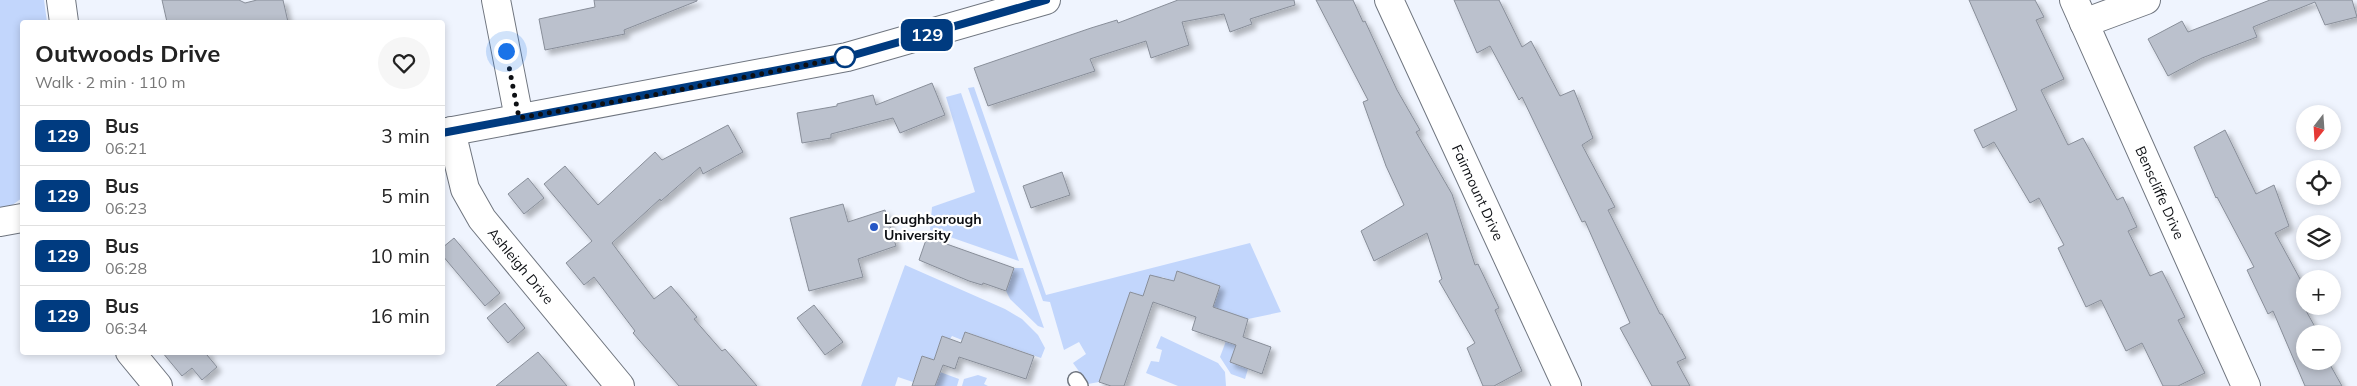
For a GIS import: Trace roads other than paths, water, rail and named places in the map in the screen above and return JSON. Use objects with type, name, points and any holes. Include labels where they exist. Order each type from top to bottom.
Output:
[{"type":"street","points":[[60,0],[64,20]]},
{"type":"street","points":[[496,0],[519,118]]},
{"type":"street","points":[[447,132],[643,97],[847,57],[1046,0]]},
{"type":"street","name":"Fairmount Drive","points":[[1389,0],[1567,386]]},
{"type":"street","points":[[2079,12],[2146,0]]},
{"type":"street","name":"Benscliffe Drive","points":[[2079,12],[2246,386]]},
{"type":"street","name":"Ashleigh Drive","points":[[447,132],[465,189],[482,219],[620,386]]},
{"type":"street","points":[[0,222],[20,218]]},
{"type":"street","points":[[132,355],[158,386]]},
{"type":"place","name":"Loughborough University","points":[[874,227]]}]
